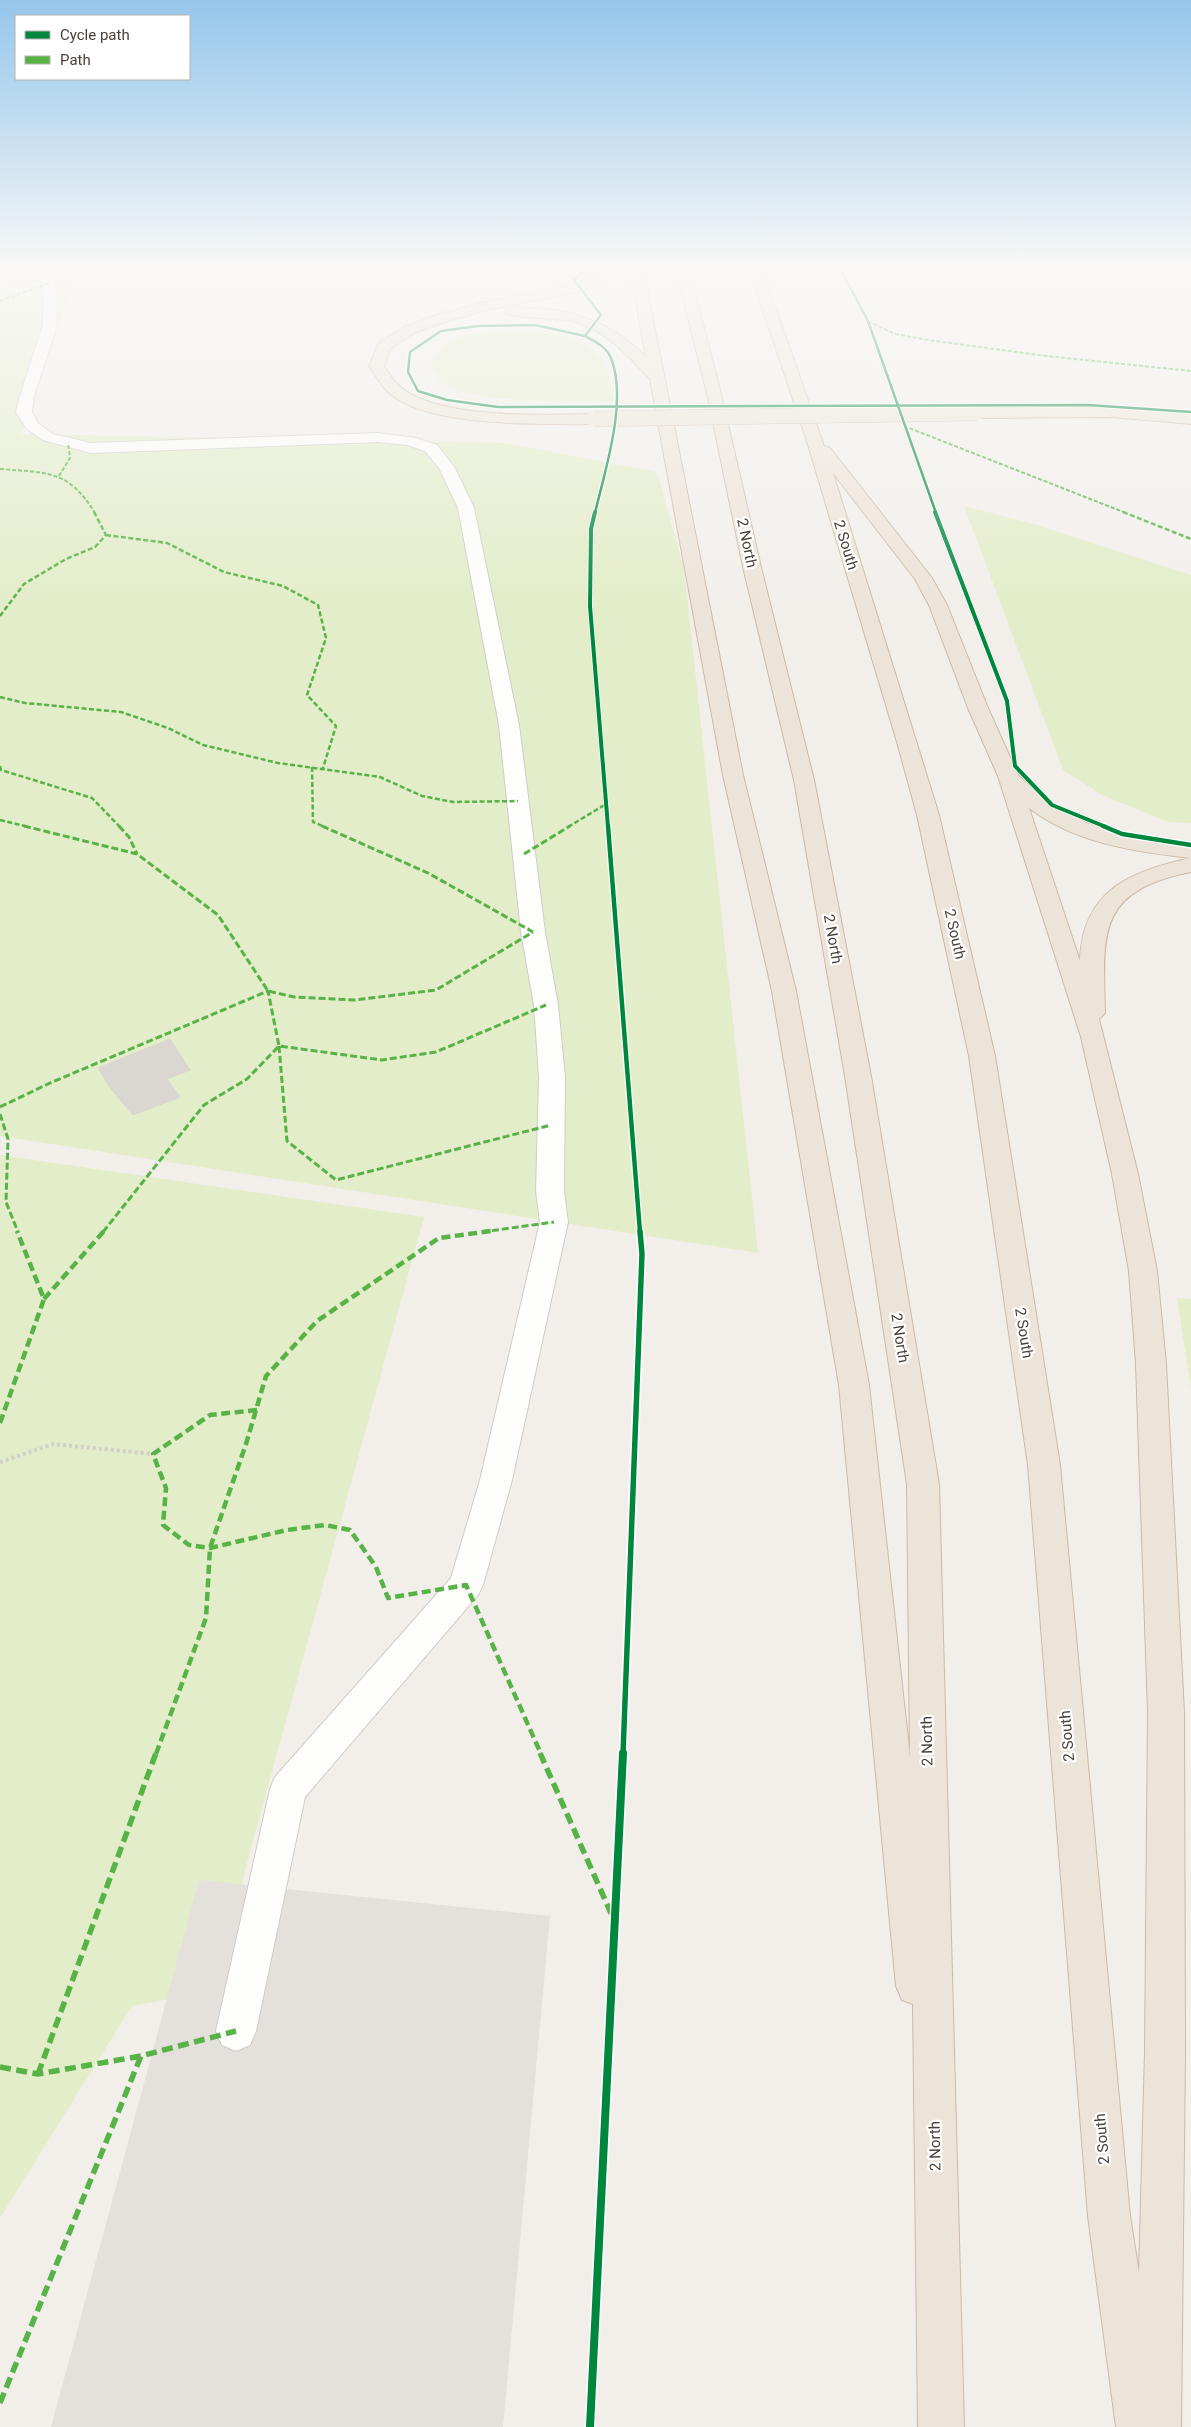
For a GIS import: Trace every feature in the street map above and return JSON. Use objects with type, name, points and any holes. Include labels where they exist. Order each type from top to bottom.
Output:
[{"type":"highway","points":[[387,382],[398,394],[435,408],[469,414],[521,418],[977,413],[1062,410],[1123,412],[1191,419]]},
{"type":"highway","points":[[658,382],[733,775],[784,991],[854,1385],[935,2174]]},
{"type":"highway","name":"2 North","points":[[711,382],[752,568],[804,780],[858,1076],[923,1484],[941,2427]]},
{"type":"highway","name":"2 South","points":[[794,382],[814,438],[928,815],[982,1056],[1044,1464],[1109,2216],[1140,2427]]},
{"type":"highway","points":[[814,438],[923,578],[938,605],[978,708],[1008,776],[1093,1037],[1125,1174],[1143,1271],[1151,1364],[1166,1712],[1166,2052],[1158,2427]]},
{"type":"highway","points":[[1008,776],[1047,811],[1072,824],[1107,836],[1191,851]]},
{"type":"highway","points":[[1093,1037],[1093,947],[1097,922],[1108,906],[1123,890],[1156,874],[1191,865]]},
{"type":"street","points":[[31,382],[24,412],[32,426],[48,437],[90,448],[134,448],[362,437],[399,439],[431,448],[452,475],[466,508],[509,725],[533,932],[546,1005],[552,1077],[550,1191],[554,1222],[496,1480],[466,1586],[288,1788],[236,2031]]},
{"type":"path","points":[[0,1462],[53,1444],[153,1454]]},
{"type":"green space","points":[[0,382],[39,382],[21,434],[506,443],[657,472],[684,568],[758,1253],[0,1136]]},
{"type":"green space","points":[[442,382],[610,382],[614,401],[523,400],[474,395],[454,389]]},
{"type":"green space","points":[[964,506],[1037,525],[1191,575],[1191,823],[1168,822],[1102,795],[1063,770]]},
{"type":"green space","points":[[0,1155],[424,1217],[212,1991],[132,2006],[0,2218]]},
{"type":"green space","points":[[1177,1298],[1191,1299],[1191,1388]]},
{"type":"shaded area","points":[[199,1880],[550,1916],[503,2427],[51,2427]]},
{"type":"building","points":[[170,1039],[190,1070],[167,1079],[180,1097],[133,1115],[111,1089],[98,1068]]},
{"type":"marked path","points":[[904,426],[1191,539]]},
{"type":"marked path","points":[[59,476],[70,458],[68,443]]},
{"type":"marked path","points":[[0,469],[44,473],[58,476],[65,480],[73,485],[86,501],[106,535],[95,547],[66,559],[24,584],[0,616]]},
{"type":"marked path","points":[[106,535],[167,543],[224,572],[283,586],[318,605],[326,638],[307,695],[336,726],[323,768]]},
{"type":"marked path","points":[[0,697],[25,703],[121,712],[168,728],[203,745],[278,763],[380,777],[422,796],[453,802],[518,801]]},
{"type":"marked path","points":[[0,766],[1,770],[92,798],[129,837],[137,854]]},
{"type":"marked path","points":[[312,767],[313,822],[428,873],[533,932]]},
{"type":"marked path","points":[[524,854],[606,804]]},
{"type":"marked path","points":[[0,820],[137,854],[218,915],[268,991],[294,997],[355,1000],[436,990],[533,932]]},
{"type":"marked path","points":[[0,1107],[50,1083],[268,991],[279,1046],[382,1060],[436,1052],[546,1005]]},
{"type":"marked path","points":[[279,1046],[287,1141],[336,1180],[551,1125]]},
{"type":"marked path","points":[[44,1299],[97,1240],[204,1105],[247,1079],[279,1046]]},
{"type":"marked path","points":[[0,1114],[8,1139],[6,1202],[44,1299],[0,1423]]},
{"type":"marked path","points":[[38,2074],[206,1618],[210,1548],[246,1444],[266,1376],[317,1321],[439,1238],[554,1222]]},
{"type":"marked path","points":[[257,1410],[210,1415],[153,1454],[166,1488],[163,1525],[189,1545],[210,1548],[287,1530],[325,1525],[350,1530],[376,1567],[388,1598],[466,1585],[614,1920]]},
{"type":"marked path","points":[[0,2067],[38,2074],[141,2056],[236,2031]]},
{"type":"marked path","points":[[0,2403],[141,2056]]},
{"type":"cycle path","points":[[413,382],[418,391],[447,400],[498,407],[1088,405],[1191,412]]},
{"type":"cycle path","points":[[590,2427],[616,1924],[642,1254],[590,606],[591,529],[615,427],[615,382]]},
{"type":"cycle path","points":[[889,382],[916,461],[1007,701],[1015,766],[1052,805],[1122,834],[1191,845]]}]
